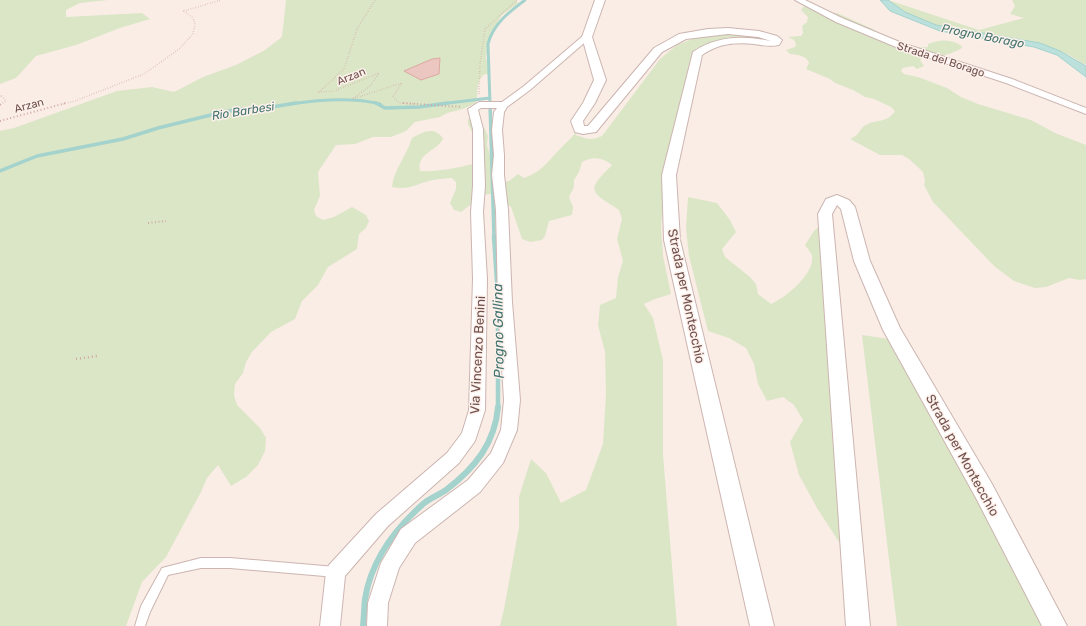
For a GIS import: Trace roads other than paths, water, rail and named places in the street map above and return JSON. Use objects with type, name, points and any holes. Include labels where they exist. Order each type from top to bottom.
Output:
[{"type":"street","points":[[501,105],[527,88],[587,37],[600,0]]},
{"type":"street","name":"Strada del Borago","points":[[799,0],[846,23],[899,46],[1009,81],[1086,110]]},
{"type":"street","name":"Strada per Montecchio","points":[[587,37],[600,80],[589,103],[576,121],[579,129],[583,130],[592,129],[658,50],[683,36],[708,32],[728,31],[759,34],[777,40],[775,43],[771,44],[745,40],[729,40],[708,45],[697,54],[669,175],[672,240],[762,626]]},
{"type":"street","name":"Via Vincenzo Benini","points":[[336,572],[382,520],[452,458],[469,436],[476,410],[480,306],[477,212],[478,129],[473,109],[477,106],[501,105],[497,130],[499,155],[498,175],[504,236],[504,302],[511,375],[512,400],[509,430],[497,458],[474,486],[408,536],[391,563],[378,603],[378,626]]},
{"type":"street","name":"Strada per Montecchio","points":[[858,626],[825,214],[829,203],[833,200],[839,200],[848,207],[862,260],[892,330],[984,491],[1054,626]]},
{"type":"street","points":[[330,626],[336,572]]},
{"type":"lane","points":[[140,626],[145,610],[165,571],[201,563],[230,563],[336,572]]},
{"type":"water","name":"Progno Borago","points":[[880,0],[888,0],[905,12],[936,25],[1040,43],[1060,51],[1086,66],[1086,77],[1057,55],[1034,47],[940,31],[890,11]]},
{"type":"waterway","name":"Progno Gallina","points":[[490,98],[488,44],[490,37],[502,19],[525,0]]},
{"type":"waterway","name":"Rio Barbesi","points":[[446,103],[490,98]]},
{"type":"waterway","name":"Progno Gallina","points":[[490,98],[490,104]]},
{"type":"waterway","name":"Rio Barbesi","points":[[290,104],[323,100],[358,100],[377,103]]},
{"type":"waterway","name":"Rio Barbesi","points":[[290,104],[296,103]]},
{"type":"waterway","name":"Rio Barbesi","points":[[377,103],[385,108],[419,107],[446,103]]},
{"type":"waterway","name":"Rio Barbesi","points":[[440,104],[446,103]]},
{"type":"waterway","name":"Progno Gallina","points":[[490,103],[494,237]]},
{"type":"waterway","name":"Rio Barbesi","points":[[0,171],[37,156],[123,139],[158,128],[223,112],[241,109],[260,109],[290,104]]},
{"type":"waterway","name":"Progno Gallina","points":[[494,236],[498,297],[498,407]]},
{"type":"waterway","name":"Progno Gallina","points":[[363,626],[365,599],[368,585],[386,547],[403,524],[423,504],[446,490],[474,464],[482,454],[493,432],[498,407]]}]
